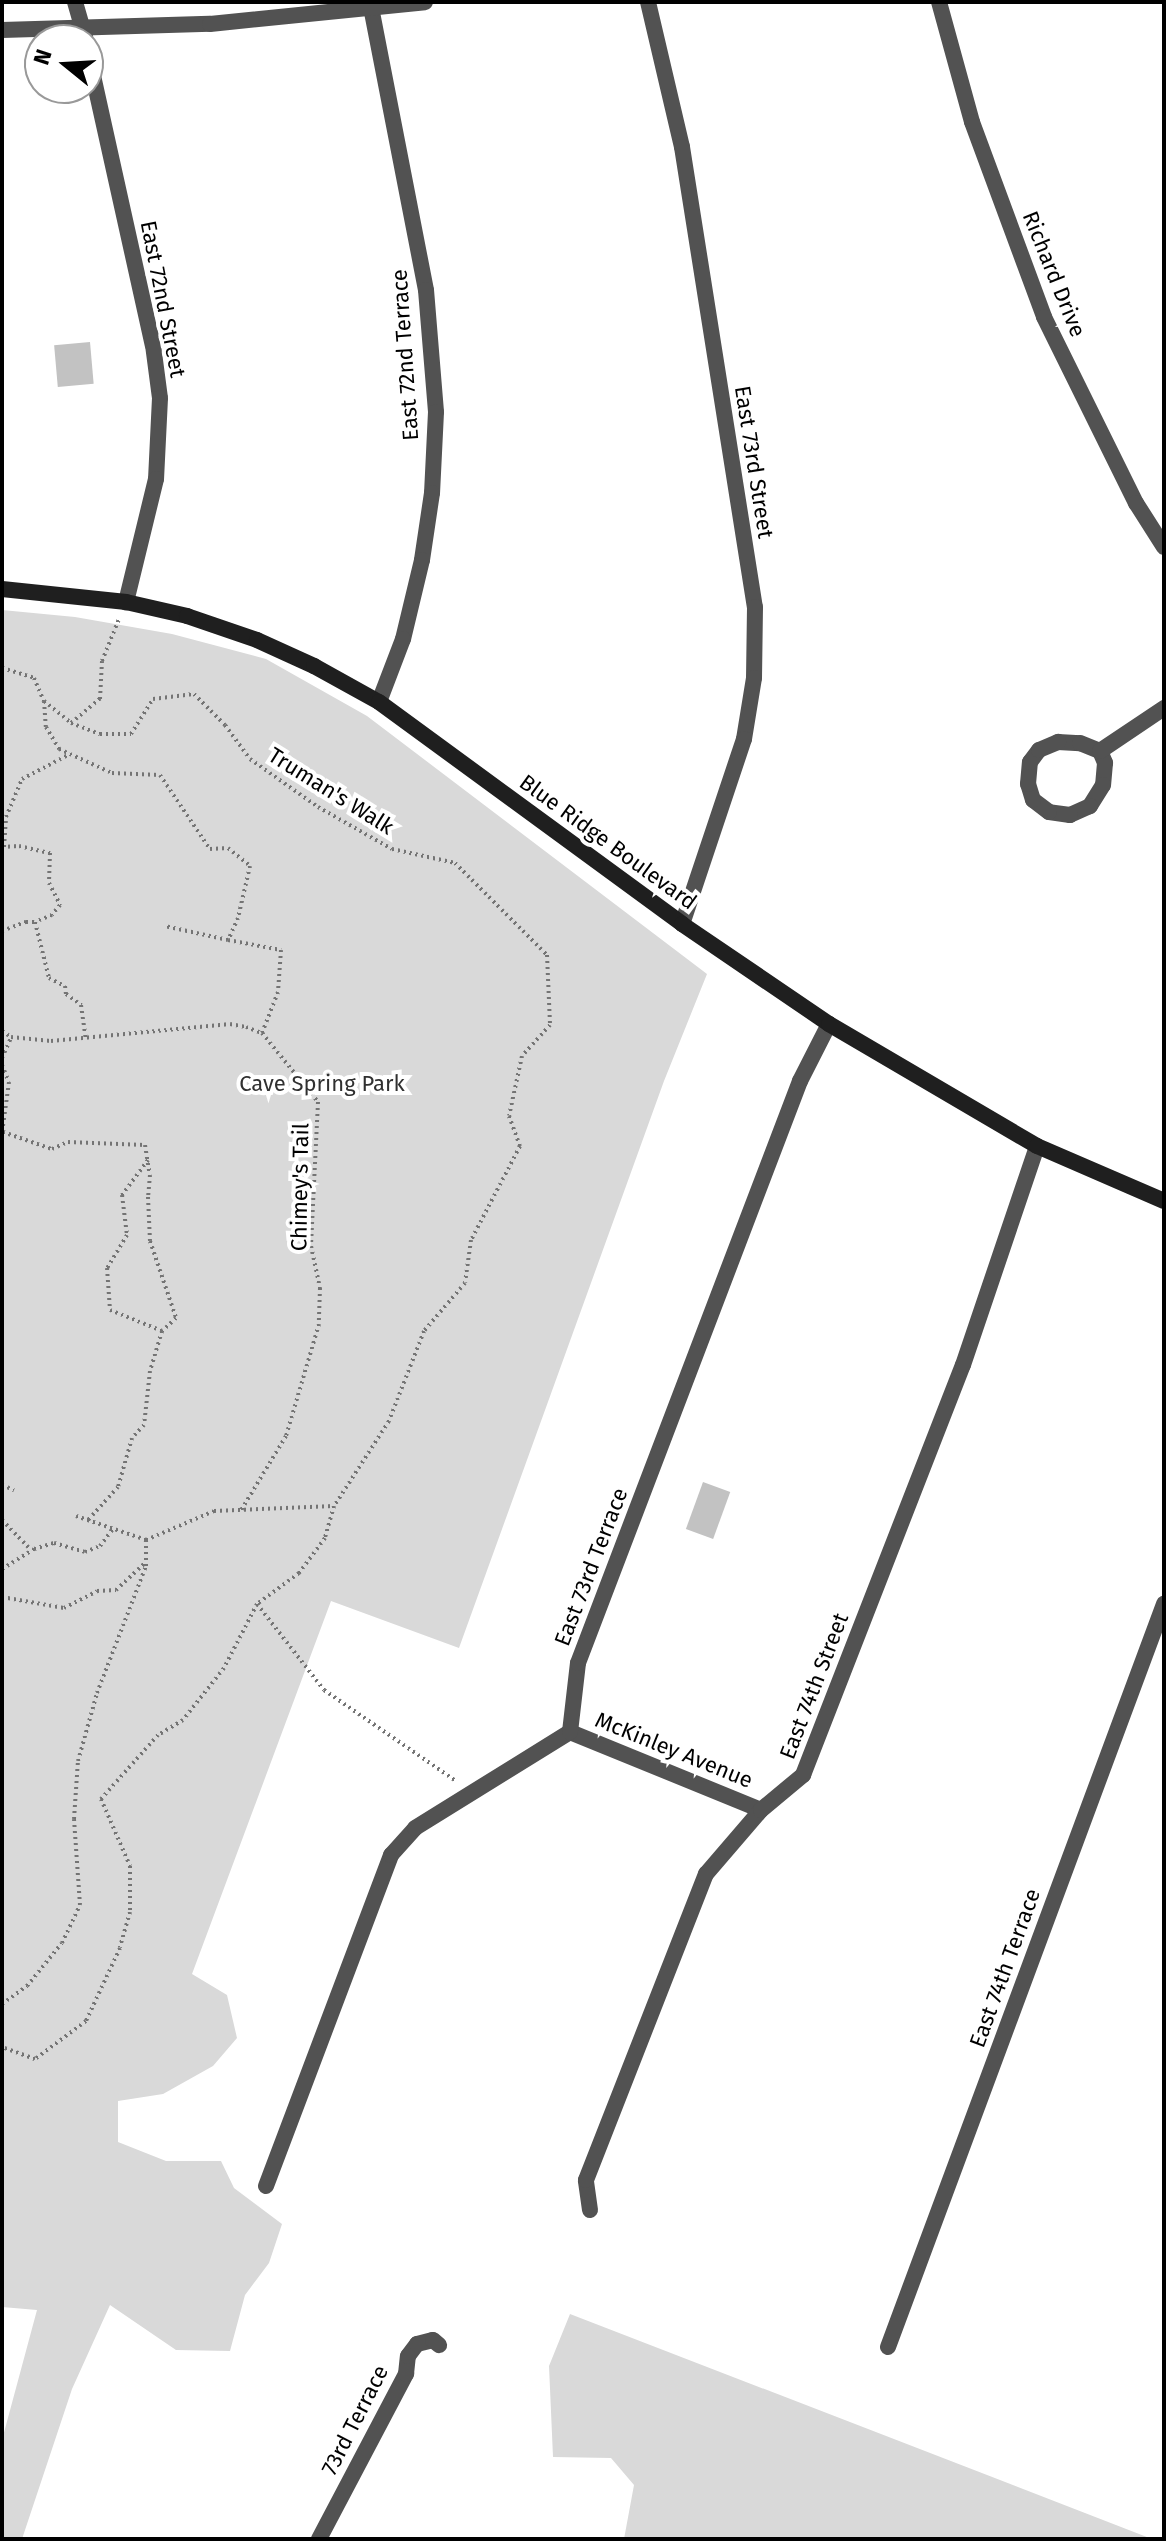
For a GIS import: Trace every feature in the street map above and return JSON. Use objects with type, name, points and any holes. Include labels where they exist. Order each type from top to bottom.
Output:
[{"type":"main road","name":"Blue Ridge Boulevard","points":[[2,589],[126,602],[187,616],[257,640],[314,666],[379,702],[682,924],[829,1024],[1037,1146],[1164,1201]]},
{"type":"street","points":[[75,2],[81,24]]},
{"type":"street","points":[[104,33],[425,2]]},
{"type":"street","name":"East 73rd Street","points":[[648,2],[682,147],[755,607],[754,678],[744,739],[682,924]]},
{"type":"street","name":"Richard Drive","points":[[939,2],[972,122],[1044,317],[1136,503],[1164,547]]},
{"type":"street","name":"East 72nd Terrace","points":[[371,6],[426,290],[436,412],[432,493],[422,560],[403,639],[379,702]]},
{"type":"street","points":[[2,30],[24,31]]},
{"type":"street","name":"East 72nd Street","points":[[99,104],[153,345],[160,398],[156,479],[126,602]]},
{"type":"street","points":[[1100,751],[1164,708]]},
{"type":"street","points":[[1058,742],[1080,743],[1100,751],[1105,763],[1103,785],[1090,806],[1070,815],[1049,812],[1033,800],[1028,784],[1030,762],[1039,750],[1058,742]]},
{"type":"street","name":"East 73rd Terrace","points":[[570,1732],[578,1663],[800,1081],[829,1024]]},
{"type":"street","name":"East 74th Street","points":[[590,2210],[586,2180],[706,1874],[761,1810],[803,1775],[963,1365],[1037,1146]]},
{"type":"street","name":"East 74th Terrace","points":[[888,2347],[1164,1604]]},
{"type":"street","points":[[266,2186],[391,1855],[415,1828],[570,1732]]},
{"type":"street","name":"McKinley Avenue","points":[[570,1732],[761,1810]]},
{"type":"street","name":"73rd Terrace","points":[[319,2539],[406,2374],[408,2356],[417,2344],[433,2340],[439,2345]]},
{"type":"path","points":[[71,723],[100,699],[102,661],[126,602]]},
{"type":"path","name":"Truman's Walk","points":[[2,668],[34,678],[44,701],[71,723],[100,734],[131,734],[153,699],[194,694],[225,725],[250,759],[318,807],[392,849],[455,863],[547,955],[550,1025],[522,1056],[509,1116],[520,1146],[471,1240],[465,1283],[424,1331],[389,1421],[334,1506],[325,1538],[299,1573],[257,1604],[224,1668],[183,1720],[158,1735],[101,1799],[130,1866],[130,1912],[120,1948],[86,2021],[35,2059],[2,2047]]},
{"type":"path","points":[[44,701],[46,727],[59,749],[112,773],[160,775],[210,849],[228,848],[250,866],[238,918],[228,940]]},
{"type":"path","points":[[2,931],[52,915],[60,905],[49,883],[50,853],[19,846],[3,847],[6,817],[22,779],[70,754]]},
{"type":"path","points":[[35,922],[49,978],[65,986],[66,994],[81,1005],[86,1040]]},
{"type":"path","points":[[2,1031],[11,1037],[86,1040],[230,1024],[262,1033],[278,992],[281,950],[165,926]]},
{"type":"path","name":"Chimey's Tail","points":[[240,1512],[286,1436],[319,1324],[320,1288],[311,1246],[318,1102],[262,1033]]},
{"type":"path","points":[[2,1058],[11,1037]]},
{"type":"path","points":[[2,1065],[9,1082],[2,1132],[52,1149],[68,1142],[145,1145],[148,1159],[150,1241],[176,1318],[162,1331],[150,1371],[144,1425],[132,1438],[118,1487],[88,1520]]},
{"type":"path","points":[[148,1159],[122,1195],[127,1235],[107,1268],[110,1310],[162,1331]]},
{"type":"path","points":[[2,1485],[14,1490]]},
{"type":"path","points":[[76,1516],[146,1540],[214,1511],[334,1506]]},
{"type":"path","points":[[2,1520],[31,1551]]},
{"type":"path","points":[[2,1569],[31,1551],[54,1543],[85,1552],[100,1546],[113,1529]]},
{"type":"path","points":[[2,2004],[27,1986],[62,1943],[80,1905],[74,1819],[78,1761],[97,1693],[131,1611],[146,1562],[146,1540]]},
{"type":"path","points":[[2,1593],[64,1608],[97,1591],[116,1590],[146,1562]]},
{"type":"path","points":[[257,1604],[324,1690],[473,1792]]},
{"type":"green space","name":"Cave Spring Park","points":[[2,610],[75,617],[172,634],[266,659],[367,716],[707,974],[664,1081],[459,1648],[331,1601],[192,1974],[227,1995],[237,2038],[213,2066],[163,2094],[118,2101],[118,2142],[166,2161],[221,2161],[234,2188],[282,2224],[269,2263],[245,2295],[230,2351],[176,2350],[110,2305],[72,2389],[22,2539],[2,2539],[2,2440],[37,2310],[2,2307]]},
{"type":"green space","points":[[570,2314],[1152,2539],[624,2539],[634,2485],[611,2458],[553,2457],[549,2366]]},
{"type":"building","points":[[90,342],[94,384],[58,387],[54,345]]},
{"type":"building","points":[[703,1482],[730,1492],[713,1539],[686,1529]]}]
